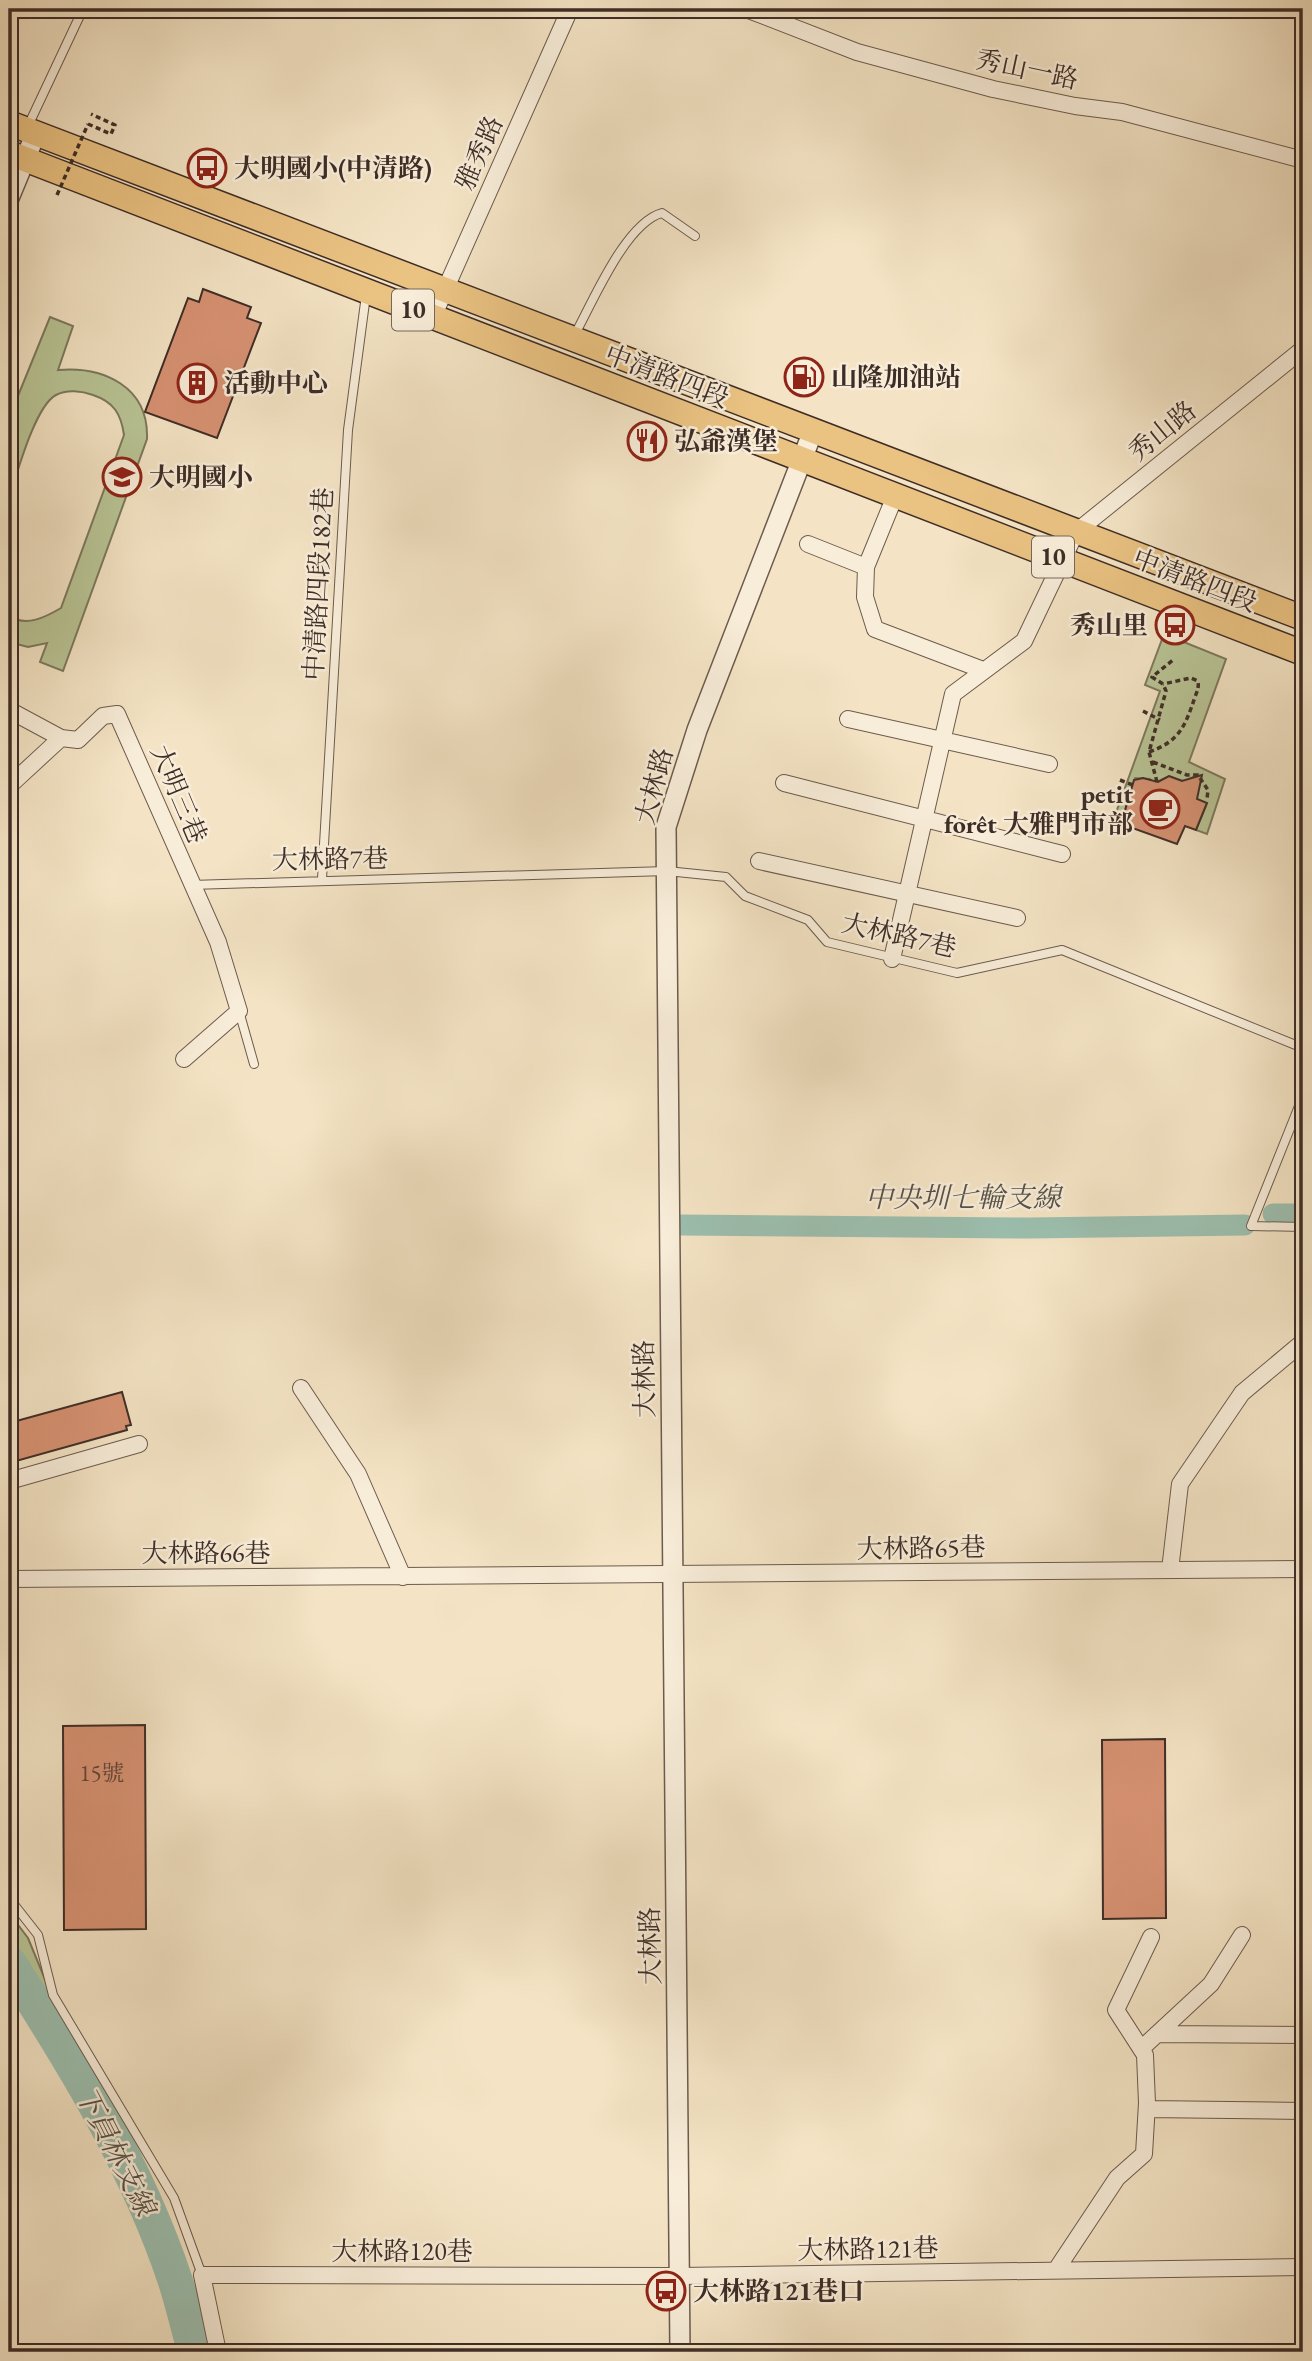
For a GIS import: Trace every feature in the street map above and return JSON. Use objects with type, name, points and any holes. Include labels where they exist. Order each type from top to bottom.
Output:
[{"type":"main road","name":"中清路四段","points":[[24,129],[1303,618]]},
{"type":"main road","name":"中清路四段","points":[[17,156],[1303,653]]},
{"type":"street","name":"雅秀路","points":[[433,317],[570,9]]},
{"type":"street","name":"秀山一路","points":[[746,9],[857,52],[993,89],[1062,104],[1122,112],[1303,160]]},
{"type":"street","points":[[9,198],[24,129]]},
{"type":"street","name":"秀山路","points":[[892,959],[953,694],[1024,641],[1076,532],[1303,349]]},
{"type":"street","name":"大林路","points":[[680,2352],[666,827],[696,730],[813,431]]},
{"type":"street","points":[[895,496],[866,567],[865,597],[875,629],[984,670]]},
{"type":"street","points":[[808,544],[866,567]]},
{"type":"street","points":[[9,710],[61,738],[9,786]]},
{"type":"street","name":"大明三巷","points":[[61,738],[78,740],[103,716],[117,714],[218,942],[239,1011]]},
{"type":"street","points":[[848,719],[1049,764]]},
{"type":"street","points":[[784,783],[1062,854]]},
{"type":"street","points":[[759,861],[1017,918]]},
{"type":"street","points":[[184,1059],[239,1011]]},
{"type":"street","points":[[1170,1570],[1180,1484],[1242,1393],[1303,1342]]},
{"type":"street","points":[[301,1388],[358,1474],[403,1577]]},
{"type":"street","points":[[9,1481],[139,1444]]},
{"type":"street","name":"大林路65巷","points":[[673,1575],[1303,1569]]},
{"type":"street","name":"大林路66巷","points":[[9,1579],[673,1575]]},
{"type":"street","points":[[1141,2049],[1211,1984],[1242,1935]]},
{"type":"street","points":[[1056,2270],[1116,2178],[1144,2154],[1147,2109],[1145,2055],[1116,2010],[1152,1937]]},
{"type":"street","points":[[1157,2034],[1303,2035]]},
{"type":"street","points":[[1147,2109],[1303,2111]]},
{"type":"street","name":"大林路121巷","points":[[680,2276],[1303,2267]]},
{"type":"street","points":[[202,2275],[218,2352]]},
{"type":"street","name":"大林路120巷","points":[[202,2275],[680,2276]]},
{"type":"lane","points":[[24,129],[83,9]]},
{"type":"lane","points":[[572,339],[626,243],[650,216],[662,214],[695,236]]},
{"type":"lane","name":"中清路四段182巷","points":[[322,879],[348,430],[366,292]]},
{"type":"lane","name":"大林路7巷","points":[[191,885],[322,879],[667,871],[726,877],[745,896],[808,919],[827,942],[957,973],[1062,950],[1303,1048]]},
{"type":"lane","name":"大明三巷","points":[[239,1011],[254,1064]]},
{"type":"lane","points":[[1303,1096],[1251,1226],[1303,1227]]},
{"type":"lane","points":[[9,1898],[38,1935],[53,1995],[174,2198],[202,2275]]},
{"type":"path","points":[[57,195],[88,124],[111,134],[115,125],[91,114]]},
{"type":"path","points":[[1149,752],[1177,737],[1191,714],[1199,688],[1198,681],[1191,678],[1163,684],[1152,677],[1173,660]]},
{"type":"path","points":[[1157,782],[1152,772],[1153,762],[1149,752],[1166,700],[1163,684]]},
{"type":"path","points":[[1143,711],[1160,720]]},
{"type":"path","points":[[1153,762],[1187,775],[1198,775],[1208,790],[1207,799]]},
{"type":"path","points":[[1120,780],[1133,785]]},
{"type":"green space","points":[[50,317],[73,326],[58,370],[92,372],[107,376],[132,393],[146,421],[147,439],[63,671],[40,662],[47,643],[28,647],[9,642],[9,617],[29,621],[42,618],[61,608],[124,435],[118,415],[106,401],[79,392],[56,395],[48,402],[34,426],[9,498],[9,418]]},
{"type":"green space","points":[[1164,634],[1226,659],[1189,762],[1225,779],[1207,834],[1196,830],[1207,803],[1196,799],[1200,782],[1193,777],[1186,782],[1169,776],[1153,784],[1150,779],[1135,778],[1121,824],[1113,821],[1160,691],[1145,685]]},
{"type":"green space","points":[[9,1913],[28,1938],[54,2001],[48,2008],[9,1953]]},
{"type":"building","name":"活動中心","points":[[203,289],[251,307],[247,318],[261,323],[217,438],[145,412],[188,298],[199,302]]},
{"type":"building","points":[[1202,775],[1197,799],[1207,803],[1196,830],[1185,826],[1177,844],[1121,824],[1134,780],[1143,778],[1158,782],[1169,776],[1182,781]]},
{"type":"building","points":[[122,1392],[131,1425],[126,1426],[127,1430],[9,1463],[9,1423]]},
{"type":"building","points":[[145,1725],[146,1929],[64,1930],[63,1726]]},
{"type":"building","points":[[1165,1739],[1166,1918],[1103,1919],[1102,1740]]},
{"type":"waterway","points":[[1273,1214],[1303,1214]]},
{"type":"waterway","name":"中央圳七輪支線","points":[[681,1225],[1030,1228],[1245,1225]]},
{"type":"waterway","name":"下員林支線","points":[[9,1963],[80,2077],[123,2157],[160,2238],[178,2289],[195,2352]]},
{"type":"place","name":"大明國小(中清路)","points":[[207,168]]},
{"type":"place","name":"山隆加油站","points":[[804,377]]},
{"type":"place","name":"活動中心","points":[[197,383]]},
{"type":"place","name":"弘爺漢堡","points":[[647,441]]},
{"type":"place","name":"大明國小","points":[[122,477]]},
{"type":"place","name":"秀山里","points":[[1175,625]]},
{"type":"place","name":"petit forêt 大雅門市部","points":[[1160,809]]},
{"type":"place","name":"大林路121巷口","points":[[666,2291]]}]
